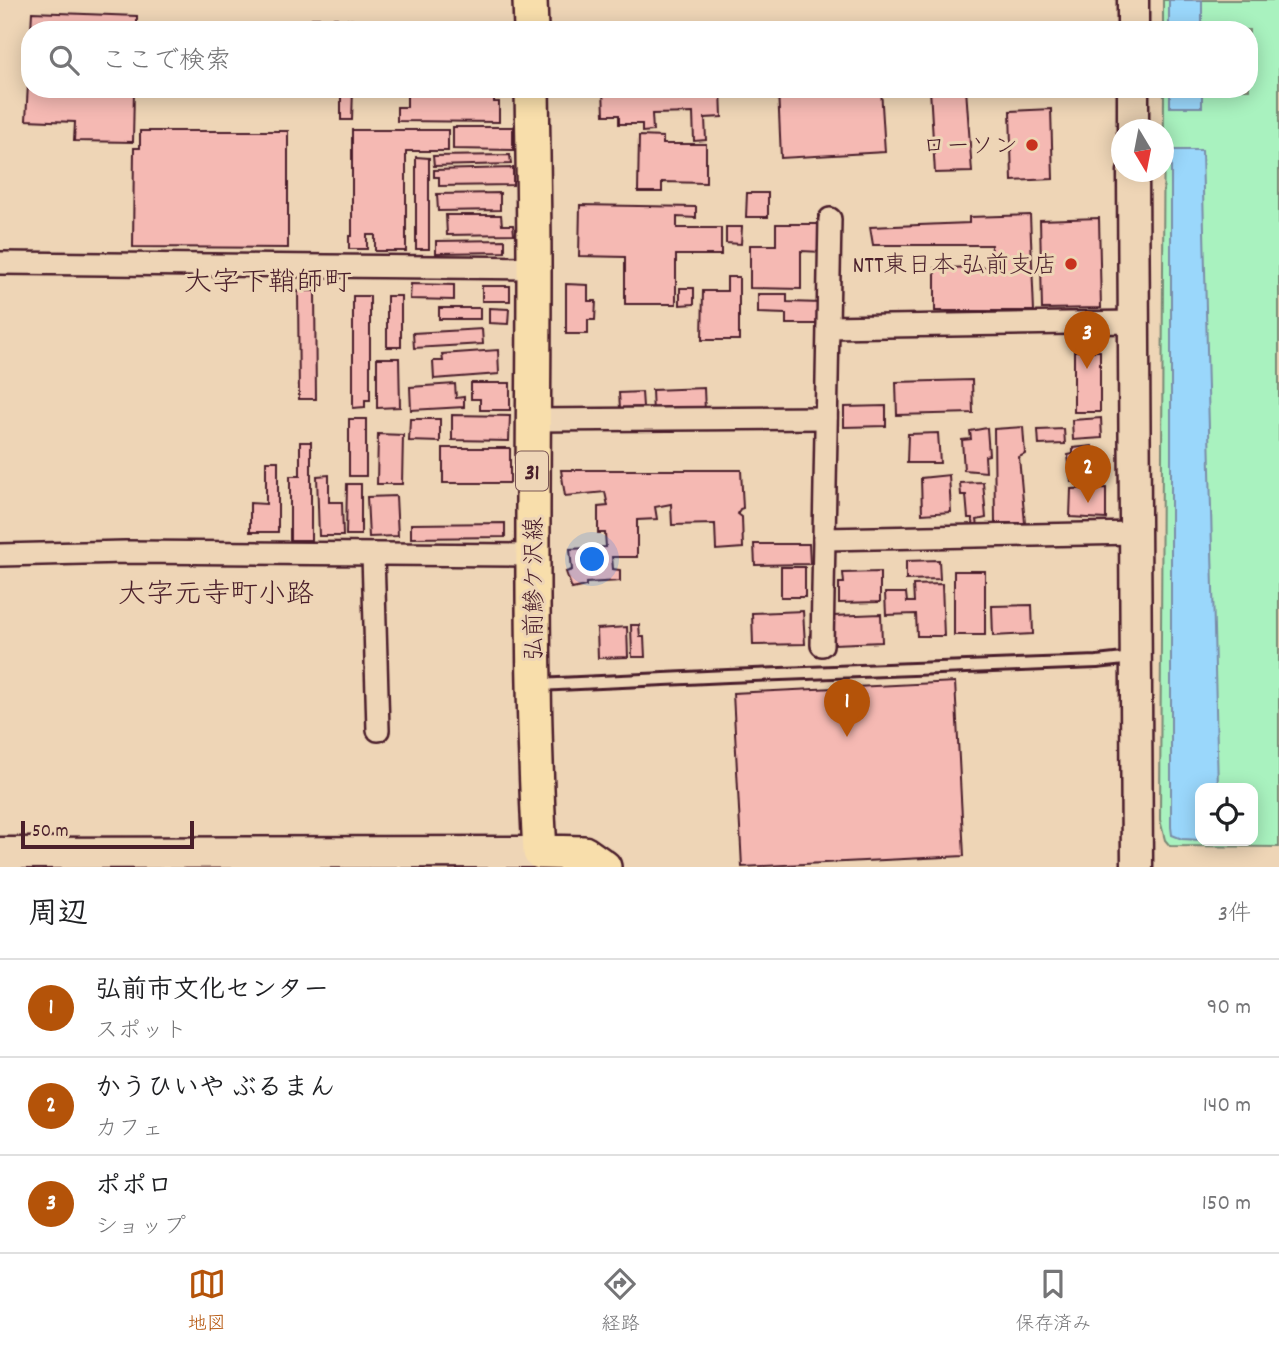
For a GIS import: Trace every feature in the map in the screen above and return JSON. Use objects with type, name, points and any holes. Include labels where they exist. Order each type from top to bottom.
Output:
[{"type":"main road","points":[[530,0],[531,21]]},
{"type":"main road","name":"弘前鰺ケ沢線","points":[[532,98],[534,685],[540,852]]},
{"type":"main road","points":[[540,852],[584,853],[604,867]]},
{"type":"street","points":[[1133,0],[1133,21]]},
{"type":"street","points":[[1133,98],[1133,119]]},
{"type":"street","points":[[1133,182],[1137,867]]},
{"type":"street","points":[[822,645],[830,219]]},
{"type":"street","points":[[0,263],[534,268]]},
{"type":"street","points":[[828,327],[1133,322]]},
{"type":"street","points":[[532,420],[826,418]]},
{"type":"street","points":[[824,539],[1135,533]]},
{"type":"street","points":[[0,555],[125,552],[533,555]]},
{"type":"street","points":[[373,554],[378,730]]},
{"type":"street","points":[[19,858],[363,860],[540,852]]},
{"type":"lane","points":[[534,685],[1097,662],[1136,658]]},
{"type":"green space","points":[[1163,0],[1279,0],[1279,847],[1170,846],[1165,840],[1160,820],[1163,182],[1174,182],[1174,119],[1164,119],[1164,98],[1258,98],[1258,21],[1163,21]]},
{"type":"water","points":[[1169,0],[1202,0],[1202,21],[1169,21]]},
{"type":"water","points":[[1170,98],[1202,98],[1202,107],[1170,107]]},
{"type":"water","points":[[1174,150],[1202,150],[1218,783],[1195,783],[1195,840],[1172,835],[1171,182],[1174,182]]},
{"type":"building","points":[[32,12],[137,16],[137,21],[32,21]]},
{"type":"building","points":[[312,18],[337,18],[337,21],[312,21]]},
{"type":"building","points":[[27,98],[134,98],[133,142],[74,141],[75,122],[26,120]]},
{"type":"building","points":[[341,98],[353,98],[352,120],[341,120]]},
{"type":"building","points":[[407,98],[494,98],[494,102],[499,102],[499,122],[397,121],[397,107],[407,107]]},
{"type":"building","points":[[603,98],[721,98],[722,117],[705,118],[706,140],[694,141],[693,113],[652,114],[653,131],[642,132],[642,124],[619,124],[619,115],[604,115]]},
{"type":"building","points":[[778,98],[882,98],[885,152],[781,158]]},
{"type":"building","points":[[931,98],[967,98],[972,172],[935,173]]},
{"type":"building","name":"ローソン","points":[[1051,109],[1053,179],[1012,181],[1010,111]]},
{"type":"building","points":[[453,127],[513,127],[513,150],[453,149]]},
{"type":"building","points":[[352,130],[448,130],[448,151],[406,151],[406,251],[375,251],[375,235],[367,235],[367,249],[349,249],[349,236],[352,236]]},
{"type":"building","points":[[140,131],[288,131],[288,248],[133,247],[134,148],[140,148]]},
{"type":"building","points":[[639,136],[663,137],[663,144],[706,144],[706,183],[662,182],[662,192],[638,192]]},
{"type":"building","points":[[510,155],[511,164],[434,166],[433,156]]},
{"type":"building","points":[[416,157],[429,158],[429,249],[416,249]]},
{"type":"building","points":[[513,168],[513,185],[439,186],[439,177],[434,177],[434,170]]},
{"type":"building","points":[[500,193],[500,210],[438,211],[437,194]]},
{"type":"building","points":[[747,193],[768,193],[768,217],[746,217]]},
{"type":"building","points":[[580,205],[696,207],[696,218],[677,217],[677,228],[721,228],[721,255],[676,255],[676,304],[625,304],[625,257],[579,256]]},
{"type":"building","points":[[446,215],[501,215],[502,225],[513,225],[514,234],[447,235]]},
{"type":"building","points":[[1030,215],[1034,311],[935,311],[935,268],[991,267],[991,245],[873,245],[870,227],[969,223],[969,217]]},
{"type":"building","name":"NTT東日本 弘前支店","points":[[1099,218],[1101,308],[1042,309],[1040,220]]},
{"type":"building","points":[[776,224],[823,224],[822,252],[801,251],[801,289],[750,288],[750,245],[776,245]]},
{"type":"building","points":[[726,227],[742,227],[741,244],[726,243]]},
{"type":"building","points":[[505,240],[505,252],[436,253],[436,241]]},
{"type":"building","points":[[727,277],[739,277],[739,340],[702,340],[703,291],[727,291]]},
{"type":"building","points":[[411,284],[454,285],[454,300],[410,299]]},
{"type":"building","points":[[566,284],[588,285],[588,301],[596,301],[595,320],[588,320],[588,334],[566,334]]},
{"type":"building","points":[[482,286],[510,286],[510,301],[482,301]]},
{"type":"building","points":[[680,288],[694,288],[694,304],[680,305]]},
{"type":"building","points":[[298,291],[315,291],[316,399],[299,399]]},
{"type":"building","points":[[758,294],[787,294],[787,302],[822,303],[821,324],[786,324],[786,314],[758,313]]},
{"type":"building","points":[[353,296],[370,296],[370,400],[365,400],[365,407],[353,408]]},
{"type":"building","points":[[387,296],[401,296],[401,347],[387,347]]},
{"type":"building","points":[[439,308],[480,308],[480,319],[439,319]]},
{"type":"building","points":[[489,308],[509,309],[508,324],[489,323]]},
{"type":"building","points":[[482,329],[483,344],[414,348],[413,333]]},
{"type":"building","points":[[498,350],[499,374],[434,379],[433,361],[443,361],[442,354]]},
{"type":"building","points":[[1074,351],[1100,351],[1100,412],[1074,412]]},
{"type":"building","points":[[377,358],[399,358],[400,407],[377,408]]},
{"type":"building","points":[[972,380],[973,413],[897,415],[896,382]]},
{"type":"building","points":[[471,383],[510,383],[510,410],[480,410],[480,399],[471,399]]},
{"type":"building","points":[[455,384],[456,398],[464,397],[464,407],[411,410],[410,387]]},
{"type":"building","points":[[704,388],[705,412],[653,414],[652,390]]},
{"type":"building","points":[[642,392],[643,407],[620,408],[619,393]]},
{"type":"building","points":[[886,406],[886,426],[844,427],[844,407]]},
{"type":"building","points":[[452,415],[510,416],[509,441],[452,440]]},
{"type":"building","points":[[1101,418],[1102,438],[1073,440],[1072,420]]},
{"type":"building","points":[[349,419],[366,419],[366,476],[349,476]]},
{"type":"building","points":[[410,419],[440,419],[440,442],[409,441]]},
{"type":"building","points":[[1023,427],[1025,454],[1019,457],[1025,523],[995,523],[994,429]]},
{"type":"building","points":[[987,428],[989,455],[985,456],[986,472],[964,470],[962,440],[971,439],[970,431]]},
{"type":"building","points":[[1064,429],[1065,444],[1039,445],[1038,430]]},
{"type":"building","points":[[938,433],[940,463],[907,463],[908,434]]},
{"type":"building","points":[[378,434],[403,435],[402,484],[377,484]]},
{"type":"building","points":[[300,442],[311,442],[311,540],[290,540],[290,476],[300,476]]},
{"type":"building","points":[[1092,446],[1093,459],[1100,458],[1101,466],[1106,465],[1107,479],[1071,482],[1068,455],[1073,454],[1073,448]]},
{"type":"building","points":[[443,448],[510,448],[510,483],[443,483]]},
{"type":"building","points":[[266,461],[278,461],[278,532],[250,532],[250,503],[266,504]]},
{"type":"building","points":[[561,470],[741,470],[743,508],[738,514],[742,517],[743,548],[716,550],[715,524],[672,525],[671,504],[655,507],[657,519],[637,520],[637,557],[612,557],[613,569],[620,570],[620,581],[586,583],[586,586],[572,589],[566,572],[572,570],[570,549],[606,547],[605,533],[598,533],[598,507],[608,506],[605,492],[565,496]]},
{"type":"building","points":[[329,475],[329,502],[342,502],[343,536],[319,536],[317,476]]},
{"type":"building","points":[[949,475],[951,512],[922,514],[921,478]]},
{"type":"building","points":[[983,482],[986,518],[977,520],[978,526],[974,525],[972,518],[968,518],[966,495],[961,495],[960,483]]},
{"type":"building","points":[[347,484],[361,484],[361,535],[346,535]]},
{"type":"building","points":[[1106,488],[1106,519],[1070,517],[1071,489]]},
{"type":"building","points":[[396,496],[398,536],[369,537],[367,497]]},
{"type":"building","points":[[505,523],[505,537],[411,538],[411,524]]},
{"type":"building","points":[[754,544],[809,544],[810,564],[755,565]]},
{"type":"building","points":[[939,560],[940,579],[906,580],[906,561]]},
{"type":"building","points":[[781,567],[805,567],[805,597],[781,597]]},
{"type":"building","points":[[954,571],[985,571],[985,635],[954,635]]},
{"type":"building","points":[[880,572],[880,602],[839,603],[839,583],[844,583],[843,573]]},
{"type":"building","points":[[942,584],[944,636],[917,636],[916,614],[886,615],[885,593],[906,593],[907,602],[914,602],[913,585]]},
{"type":"building","points":[[1032,605],[1033,634],[993,636],[992,606]]},
{"type":"building","points":[[803,611],[805,644],[753,645],[752,613]]},
{"type":"building","points":[[881,614],[882,642],[834,644],[833,616]]},
{"type":"building","points":[[631,625],[639,625],[640,637],[644,637],[645,657],[632,657]]},
{"type":"building","points":[[627,627],[628,657],[598,658],[597,629]]},
{"type":"building","points":[[955,682],[964,856],[742,867],[733,693]]},
{"type":"place","name":"ローソン","points":[[1032,145]]},
{"type":"place","name":"NTT東日本 弘前支店","points":[[1071,264]]},
{"type":"place","name":"ポポロ","points":[[1087,369]]},
{"type":"place","name":"かうひいや ぶるまん","points":[[1088,503]]},
{"type":"place","name":"弘前市文化センター","points":[[847,737]]},
{"type":"district","name":"大字下鞘師町","points":[[268,280]]},
{"type":"district","name":"大字元寺町小路","points":[[216,592]]}]
